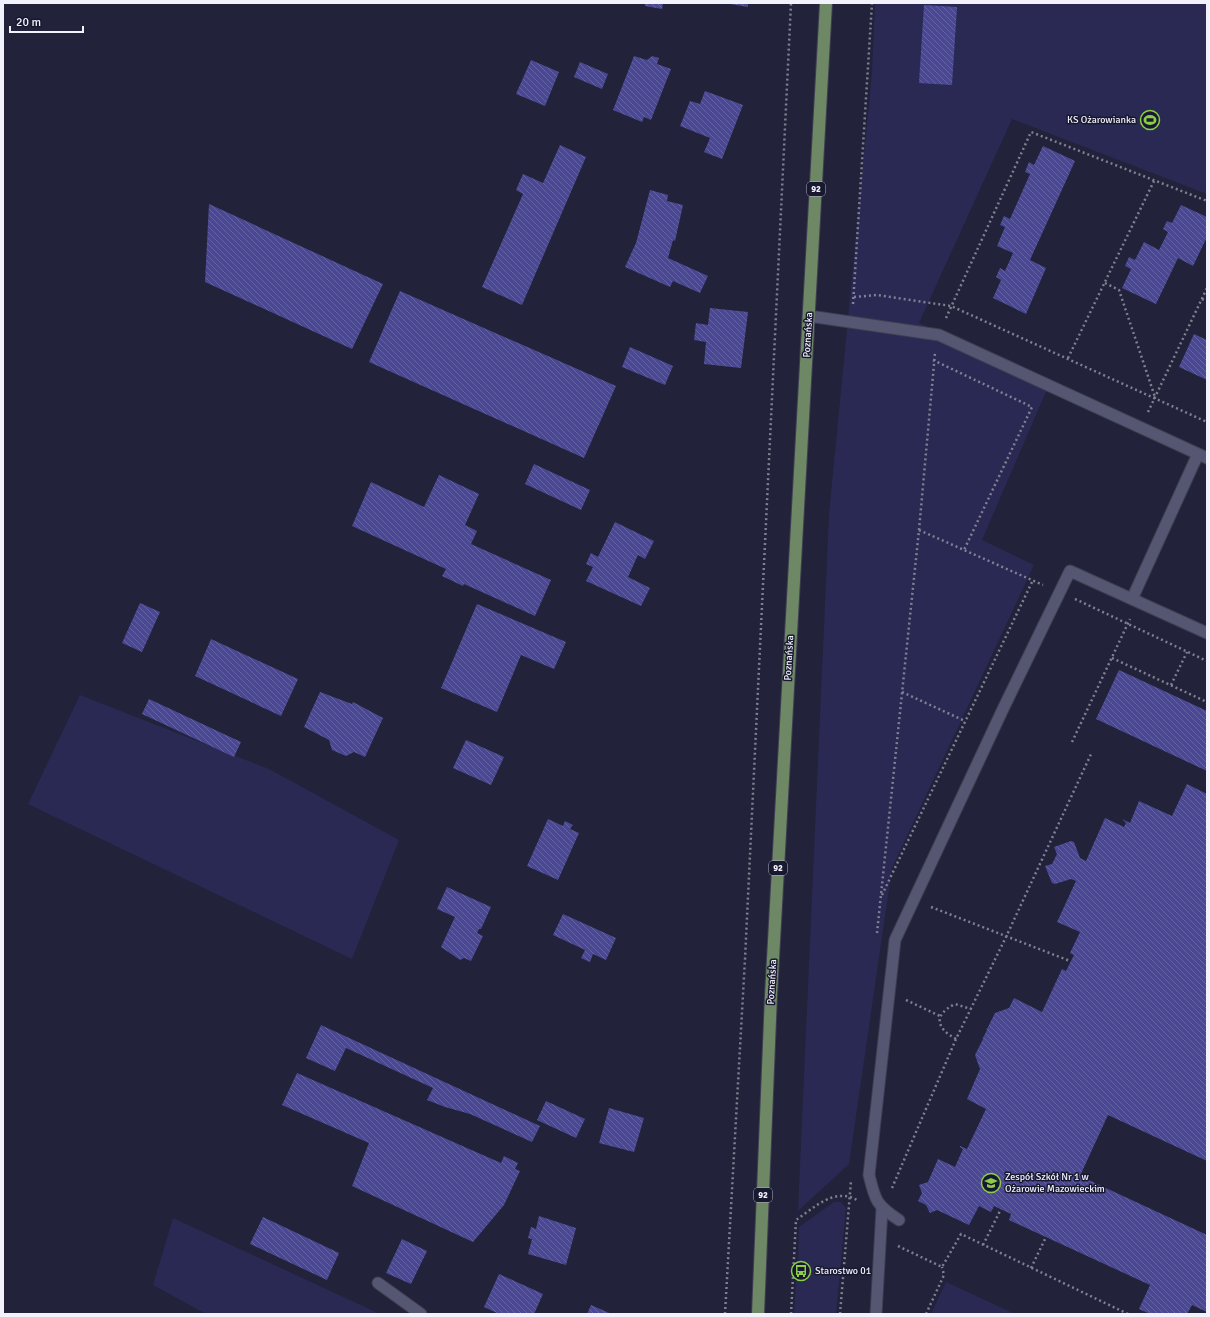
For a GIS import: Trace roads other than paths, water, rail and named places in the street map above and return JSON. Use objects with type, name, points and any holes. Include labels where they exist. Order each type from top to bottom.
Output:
[{"type":"main road","name":"Poznańska","points":[[758,1314],[771,995],[826,3]]},
{"type":"lane","points":[[809,316],[939,335],[1203,456],[1135,600]]},
{"type":"lane","points":[[899,1220],[882,1209],[874,1196],[870,1175],[894,940],[1070,571],[1207,633]]},
{"type":"lane","points":[[876,1314],[882,1209]]},
{"type":"lane","points":[[378,1283],[421,1314]]},
{"type":"place","name":"KS Ożarowianka","points":[[1150,120]]},
{"type":"place","name":"Zespół Szkół Nr 1 w Ożarowie Mazowieckim","points":[[991,1183]]},
{"type":"place","name":"Starostwo 01","points":[[801,1271]]}]
